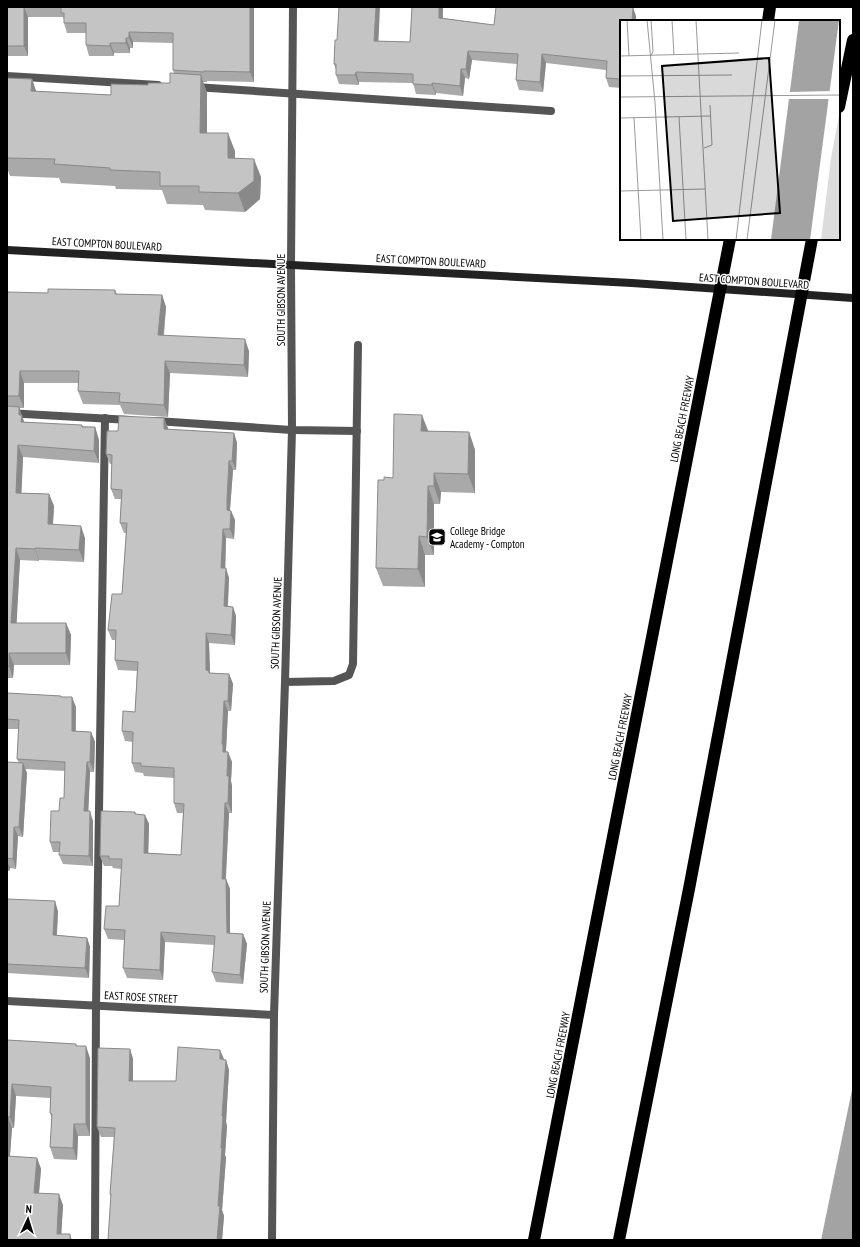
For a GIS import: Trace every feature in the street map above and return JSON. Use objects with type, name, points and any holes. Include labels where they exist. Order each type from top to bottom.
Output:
[{"type":"highway","points":[[768,20],[770,7]]},
{"type":"highway","points":[[840,102],[853,40]]},
{"type":"highway","name":"LONG BEACH FREEWAY","points":[[534,1240],[730,240]]},
{"type":"highway","points":[[620,1240],[812,240]]},
{"type":"main road","name":"EAST COMPTON BOULEVARD","points":[[7,250],[632,284],[853,298]]},
{"type":"street","name":"SOUTH GIBSON AVENUE","points":[[272,1240],[274,1015],[292,430],[291,265],[293,7]]},
{"type":"street","points":[[7,76],[166,85]]},
{"type":"street","points":[[189,87],[551,111]]},
{"type":"street","points":[[285,682],[334,681],[349,675],[354,664],[358,344]]},
{"type":"street","points":[[7,413],[136,420]]},
{"type":"street","points":[[95,1240],[96,1006],[105,418]]},
{"type":"street","points":[[152,421],[292,430],[357,431]]},
{"type":"street","name":"EAST ROSE STREET","points":[[7,1001],[274,1015]]},
{"type":"shaded area","points":[[853,1085],[853,1240],[821,1240]]},
{"type":"building","points":[[7,7],[24,7],[24,46],[7,46]]},
{"type":"building","points":[[61,7],[250,7],[250,72],[173,70],[173,33],[129,32],[129,38],[126,38],[126,43],[110,43],[110,46],[86,45],[86,23],[64,23],[64,13],[61,13]]},
{"type":"building","points":[[339,7],[376,7],[374,41],[410,42],[412,7],[439,7],[439,18],[494,25],[496,7],[633,7],[632,20],[620,20],[620,79],[606,78],[607,61],[542,54],[540,82],[516,80],[518,54],[468,51],[466,69],[461,69],[460,86],[432,83],[432,85],[413,84],[413,74],[356,72],[355,75],[336,75],[336,64],[334,64],[335,40],[337,40]]},
{"type":"building","points":[[170,73],[201,75],[200,133],[228,133],[228,158],[254,159],[254,181],[238,193],[199,192],[199,186],[160,186],[160,172],[110,170],[110,168],[54,164],[55,159],[7,158],[7,78],[32,79],[31,91],[111,95],[111,84],[148,85],[148,83],[170,83]]},
{"type":"building","points":[[48,289],[115,290],[115,294],[162,295],[158,335],[245,339],[244,365],[165,361],[164,405],[119,402],[120,393],[78,391],[79,371],[20,371],[19,396],[7,396],[7,293],[48,293]]},
{"type":"building","points":[[7,406],[19,407],[19,415],[22,415],[21,422],[95,427],[94,451],[18,445],[16,493],[49,494],[48,524],[81,526],[79,550],[16,548],[11,623],[66,623],[66,653],[9,653],[9,666],[7,666]]},
{"type":"building","points":[[394,414],[422,415],[421,431],[469,432],[468,474],[434,473],[434,486],[428,486],[427,537],[419,536],[418,569],[376,568],[378,480],[384,480],[384,477],[393,478]]},
{"type":"building","points":[[119,416],[164,418],[164,429],[234,433],[232,461],[229,461],[227,499],[227,510],[231,511],[230,529],[223,529],[221,568],[226,568],[224,606],[233,607],[231,635],[206,633],[206,670],[209,671],[209,673],[229,674],[228,701],[224,701],[222,744],[223,752],[228,752],[227,776],[229,776],[228,803],[225,803],[222,879],[226,879],[227,933],[243,934],[240,975],[212,972],[215,936],[161,932],[160,970],[123,968],[125,930],[104,929],[106,906],[119,906],[122,859],[109,859],[109,856],[100,856],[101,811],[135,812],[135,814],[145,815],[144,853],[181,855],[184,804],[174,803],[174,768],[141,766],[141,763],[132,763],[133,732],[122,731],[123,711],[135,712],[138,662],[115,660],[116,630],[108,630],[112,594],[122,594],[127,523],[120,523],[122,490],[111,489],[112,455],[106,454],[107,431],[118,431]]},
{"type":"building","points":[[7,693],[72,697],[72,731],[91,732],[90,762],[87,762],[84,811],[90,811],[89,856],[59,855],[60,842],[50,842],[51,811],[59,811],[60,798],[64,798],[65,762],[17,759],[19,720],[7,719]]},
{"type":"building","points":[[7,762],[23,763],[19,827],[14,827],[13,859],[7,858]]},
{"type":"building","points":[[7,899],[55,901],[53,935],[87,938],[85,968],[7,964]]},
{"type":"building","points":[[7,1040],[76,1044],[76,1046],[86,1046],[86,1124],[74,1124],[73,1148],[50,1147],[52,1114],[50,1113],[51,1087],[12,1084],[10,1117],[8,1117],[7,1126]]},
{"type":"building","points":[[178,1047],[220,1050],[220,1059],[226,1060],[218,1206],[220,1206],[217,1240],[108,1240],[115,1128],[97,1127],[98,1048],[130,1049],[129,1081],[176,1081]]},
{"type":"building","points":[[7,1156],[37,1158],[34,1193],[59,1194],[57,1234],[70,1234],[70,1240],[7,1240]]},
{"type":"place","name":"College Bridge Academy - Compton","points":[[437,537]]}]
